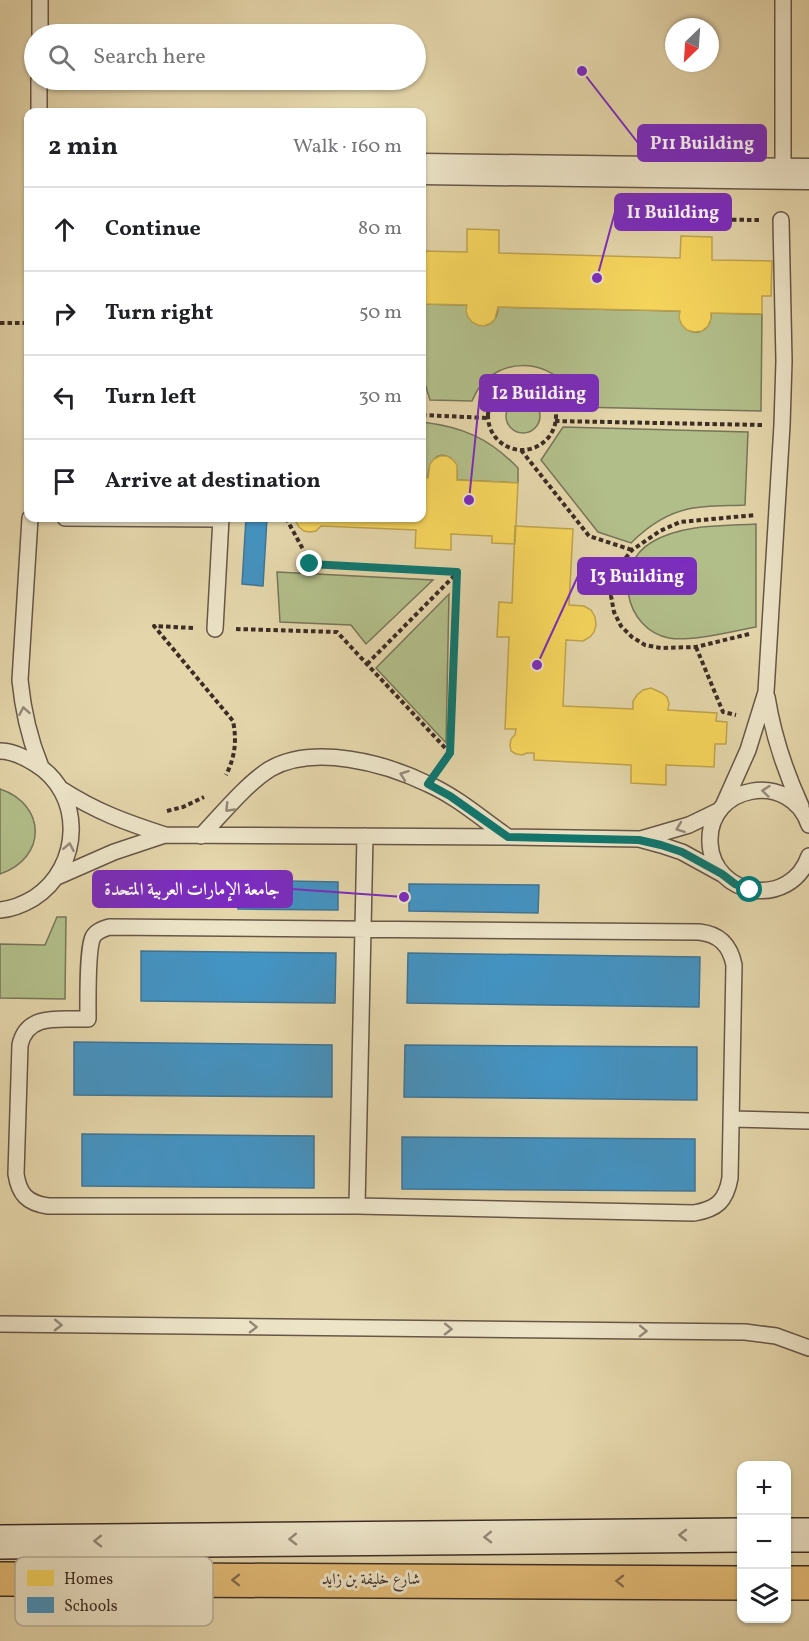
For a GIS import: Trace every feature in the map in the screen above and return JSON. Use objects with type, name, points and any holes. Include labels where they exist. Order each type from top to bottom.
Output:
[{"type":"highway","name":"شارع خليفة بن زايد","points":[[0,1579],[15,1579]]},
{"type":"highway","name":"شارع خليفة بن زايد","points":[[213,1580],[737,1583]]},
{"type":"highway","points":[[791,1583],[809,1583]]},
{"type":"street","points":[[426,169],[796,174]]},
{"type":"street","points":[[0,1542],[737,1535]]},
{"type":"street","points":[[791,1535],[809,1535]]},
{"type":"lane","points":[[40,0],[40,24]]},
{"type":"lane","points":[[783,0],[796,174]]},
{"type":"lane","points":[[39,90],[39,108]]},
{"type":"lane","points":[[722,874],[713,859],[710,842],[712,825],[748,750],[766,692],[782,425],[784,361],[781,220]]},
{"type":"lane","points":[[30,522],[20,680],[26,724],[40,767]]},
{"type":"lane","points":[[215,629],[221,522]]},
{"type":"lane","points":[[766,692],[785,769],[808,822]]},
{"type":"lane","points":[[0,751],[23,757],[52,777],[61,789],[69,811],[72,834],[68,856],[57,877],[43,892],[26,903],[0,910]]},
{"type":"lane","points":[[201,836],[253,782],[270,769],[290,761],[311,758],[348,759],[375,765],[428,784],[450,796],[508,837]]},
{"type":"lane","points":[[61,789],[104,814],[165,835],[639,840],[682,852],[722,874],[735,884],[750,890],[766,892],[796,879],[806,865],[809,856]]},
{"type":"lane","points":[[639,840],[680,828],[722,808],[734,797],[747,791],[775,792],[788,797],[799,806],[808,822]]},
{"type":"lane","points":[[57,877],[114,852],[165,835]]},
{"type":"lane","points":[[357,1206],[364,837]]},
{"type":"lane","points":[[119,926],[363,929],[699,932],[716,935],[729,948],[734,964],[730,1178],[723,1199],[715,1207],[705,1211],[682,1212],[357,1206],[48,1206],[29,1200],[22,1193],[17,1184],[16,1174],[22,1036],[35,1022],[87,1019],[90,947],[93,935],[100,930],[119,926]]},
{"type":"lane","points":[[731,1119],[809,1121]]},
{"type":"lane","points":[[0,1324],[746,1332],[776,1336],[809,1348]]},
{"type":"path","points":[[643,172],[646,219],[781,220]]},
{"type":"path","points":[[0,323],[24,323]]},
{"type":"path","points":[[517,382],[529,382],[541,388],[550,397],[555,409],[555,421],[551,433],[543,442],[532,448],[520,450],[508,447],[498,440],[491,430],[488,418],[489,405],[495,394],[505,386],[517,382]]},
{"type":"path","points":[[426,415],[488,418]]},
{"type":"path","points":[[555,421],[782,425]]},
{"type":"path","points":[[520,450],[589,536],[632,550]]},
{"type":"path","points":[[770,629],[696,647],[661,648],[645,645],[621,626],[614,612],[611,596],[620,565],[632,550],[660,531],[680,522],[777,513]]},
{"type":"path","points":[[288,522],[310,564],[457,572]]},
{"type":"path","points":[[367,664],[457,572]]},
{"type":"path","points":[[428,784],[450,753],[457,572]]},
{"type":"path","points":[[223,779],[232,761],[235,748],[236,735],[233,721],[154,626],[337,632],[450,753]]},
{"type":"path","points":[[696,647],[723,712],[758,721]]},
{"type":"path","points":[[165,835],[165,811],[196,802],[209,794]]},
{"type":"green space","points":[[426,304],[467,305],[471,320],[482,325],[493,321],[498,307],[680,311],[685,327],[696,332],[706,328],[710,322],[711,313],[762,314],[761,411],[576,407],[566,386],[557,377],[546,370],[522,366],[510,367],[488,378],[472,401],[430,400],[426,387]]},
{"type":"green space","points":[[523,399],[535,404],[540,416],[535,428],[523,433],[511,428],[506,416],[511,404]]},
{"type":"green space","points":[[426,423],[450,427],[474,436],[497,449],[518,468],[518,483],[457,480],[454,462],[444,455],[433,460],[428,478],[426,478]]},
{"type":"green space","points":[[563,427],[748,432],[745,505],[702,507],[680,511],[657,522],[631,543],[598,532],[541,460]]},
{"type":"green space","points":[[756,524],[756,627],[678,639],[654,632],[642,622],[633,610],[628,580],[631,565],[639,552],[652,542],[676,532],[703,527]]},
{"type":"green space","points":[[277,572],[433,580],[366,644],[351,625],[280,622]]},
{"type":"green space","points":[[449,594],[446,743],[376,668]]},
{"type":"green space","points":[[0,789],[15,797],[26,807],[33,819],[35,832],[33,844],[26,856],[15,866],[0,874]]},
{"type":"green space","points":[[57,917],[66,917],[65,999],[0,998],[0,944],[45,945]]},
{"type":"building: Homes","points":[[467,229],[499,230],[499,253],[680,258],[681,236],[712,237],[712,260],[772,261],[771,296],[762,296],[762,314],[711,313],[708,326],[702,331],[694,332],[682,325],[679,318],[680,311],[498,307],[495,319],[484,326],[472,322],[466,311],[467,305],[426,304],[426,251],[467,252]]},
{"type":"building: Homes","points":[[447,456],[453,460],[457,465],[457,480],[518,483],[515,544],[492,543],[492,536],[451,534],[451,550],[415,548],[416,530],[321,526],[316,531],[310,532],[304,531],[296,522],[426,522],[426,478],[428,478],[430,464],[434,459]]},
{"type":"building: Homes","points":[[515,526],[573,529],[569,605],[584,606],[591,610],[596,625],[590,637],[583,641],[566,640],[563,706],[633,709],[633,701],[637,695],[651,688],[667,697],[668,710],[717,713],[716,721],[727,722],[726,744],[715,744],[714,767],[666,765],[666,785],[631,783],[631,765],[534,760],[534,753],[522,755],[511,751],[511,739],[516,729],[505,729],[509,637],[497,637],[499,602],[512,603]]},
{"type":"building: Schools","points":[[246,522],[267,522],[263,586],[242,584]]},
{"type":"building: Schools","points":[[238,880],[338,882],[338,910],[238,909]]},
{"type":"building: Schools","points":[[409,884],[539,885],[538,913],[409,911]]},
{"type":"building: Schools","points":[[141,951],[336,953],[335,1003],[141,1001]]},
{"type":"building: Schools","points":[[408,953],[700,957],[699,1007],[407,1003]]},
{"type":"building: Schools","points":[[74,1042],[332,1045],[332,1097],[74,1095]]},
{"type":"building: Schools","points":[[405,1045],[697,1047],[697,1100],[404,1097]]},
{"type":"building: Schools","points":[[82,1134],[314,1136],[314,1188],[82,1186]]},
{"type":"building: Schools","points":[[402,1137],[695,1139],[695,1191],[402,1189]]},
{"type":"place","name":"P11 Building","points":[[582,71]]},
{"type":"place","name":"I1 Building","points":[[597,278]]},
{"type":"place","name":"I2 Building","points":[[469,500]]},
{"type":"place","name":"I3 Building","points":[[537,665]]},
{"type":"place","name":"جامعة الإمارات العربية المتحدة","points":[[404,897]]},
{"type":"route","points":[[310,564],[457,572],[450,753],[428,784],[450,796],[508,837],[639,840],[682,852],[722,874],[735,884],[750,890]]}]
